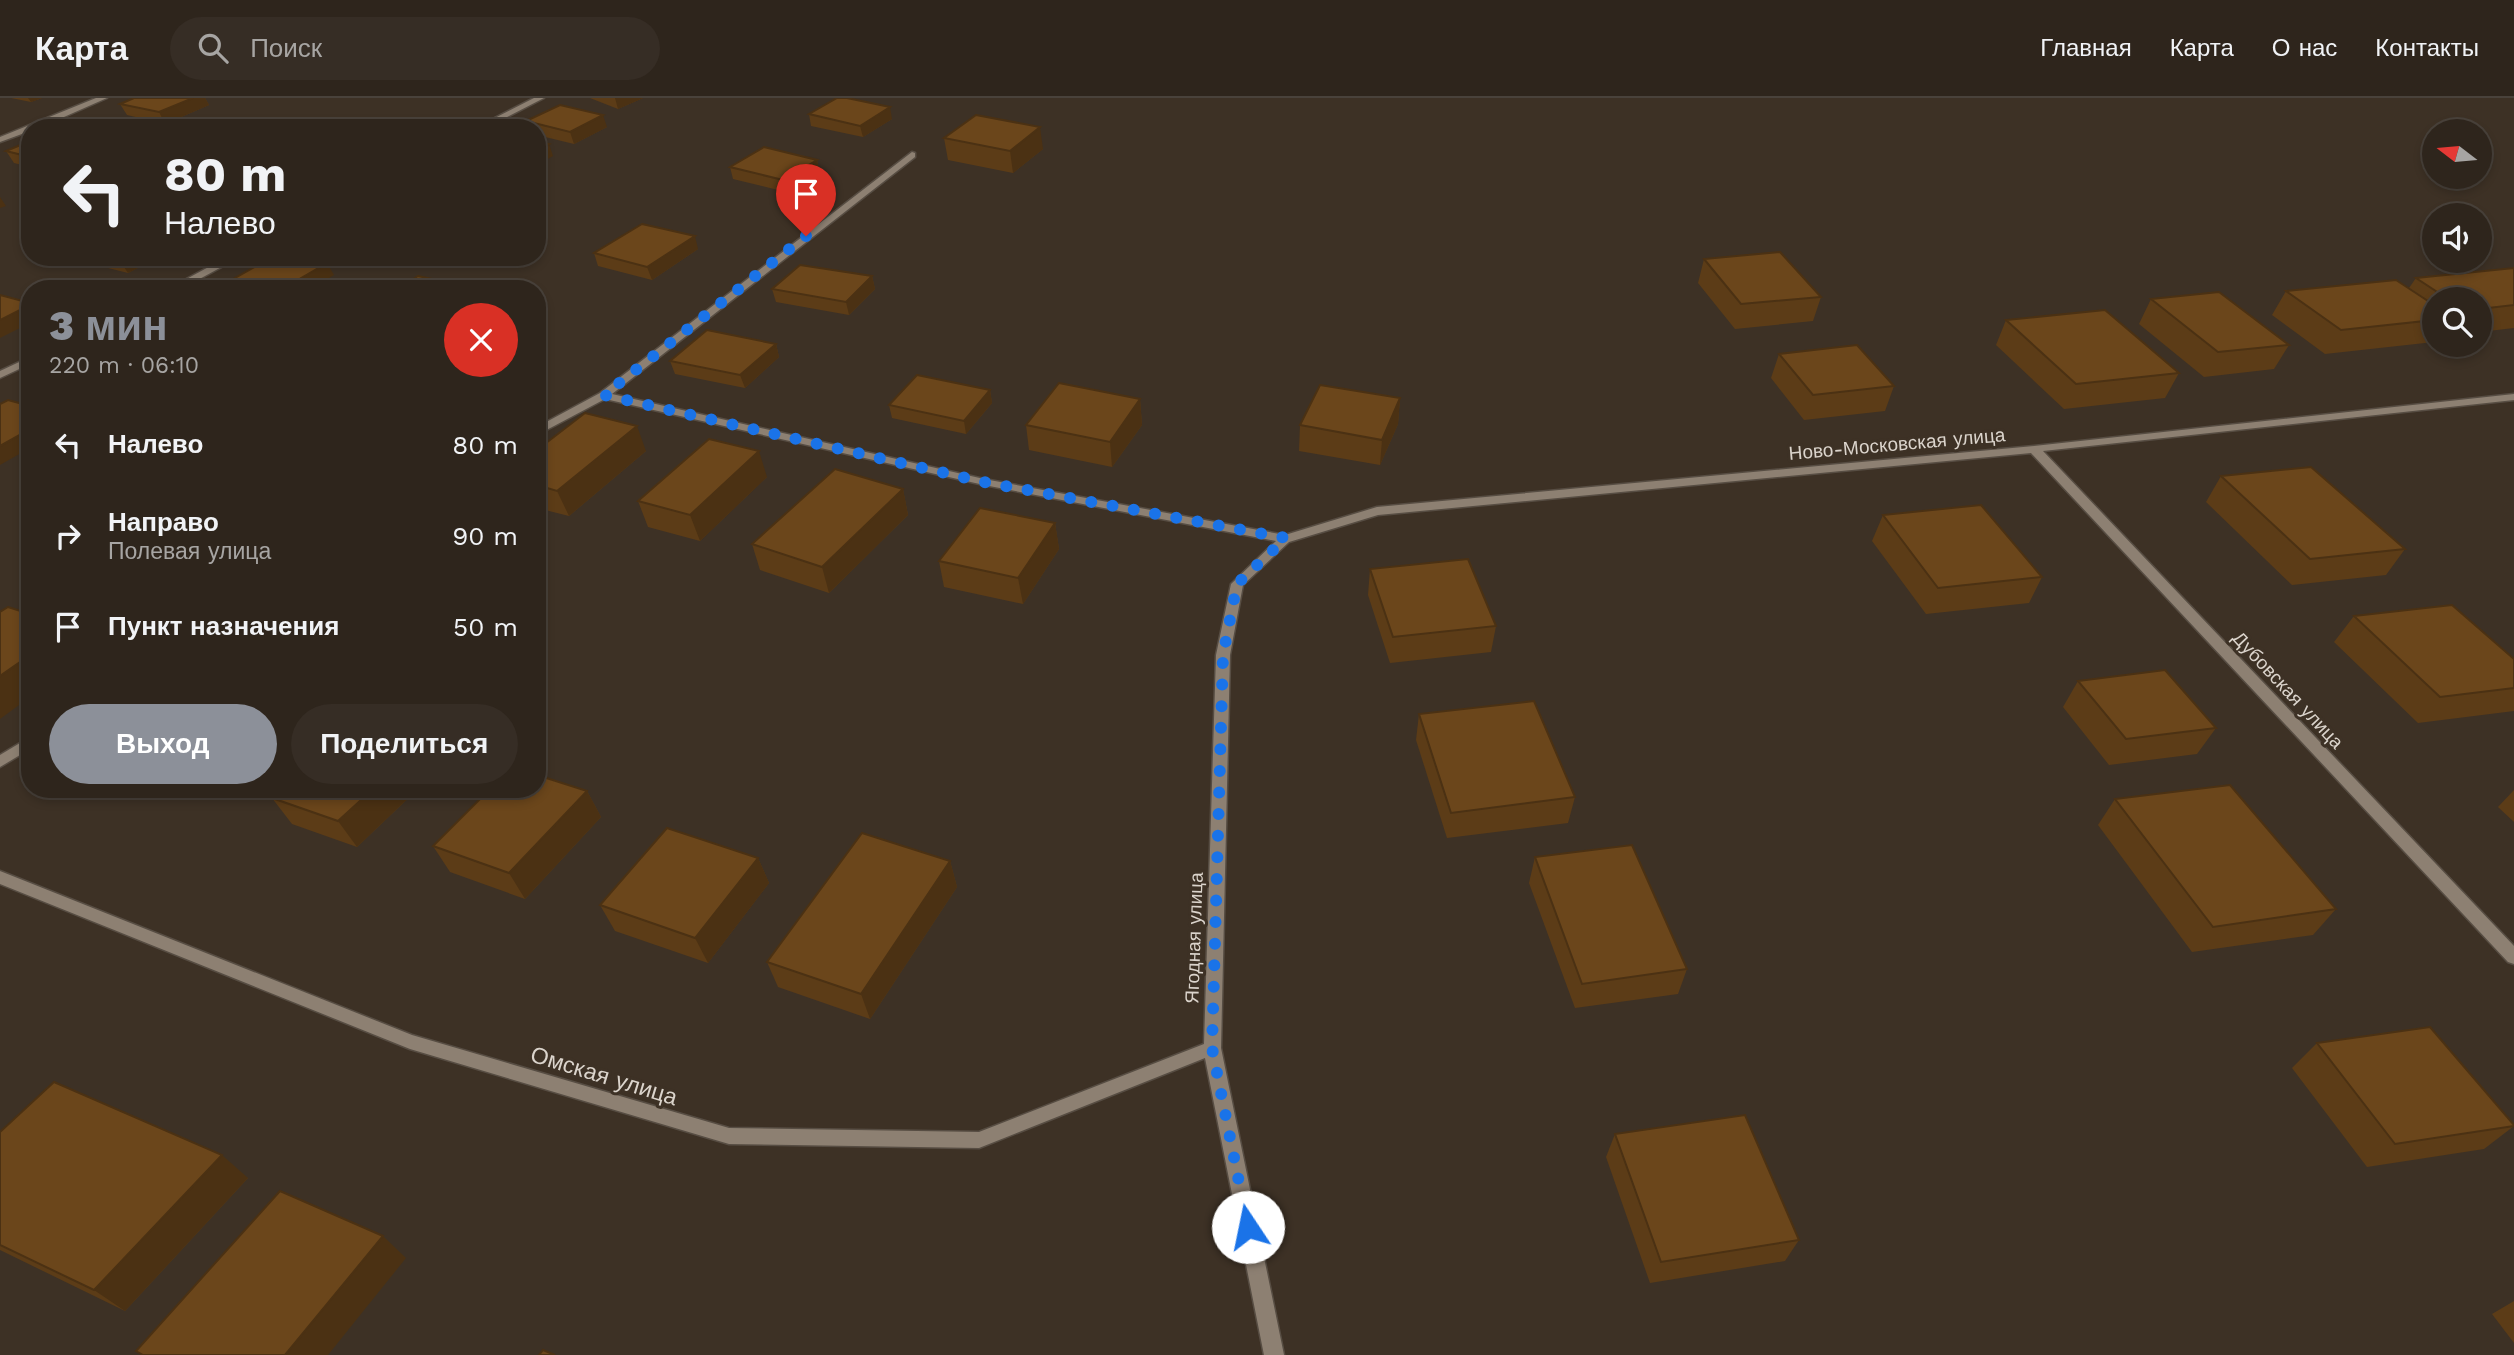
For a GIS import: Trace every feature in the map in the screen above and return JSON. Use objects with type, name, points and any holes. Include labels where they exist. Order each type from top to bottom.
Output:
[{"type":"street","points":[[52,119],[103,98]]},
{"type":"street","points":[[497,119],[540,98]]},
{"type":"street","points":[[0,140],[21,132]]},
{"type":"street","points":[[546,427],[604,395],[912,155]]},
{"type":"street","points":[[190,280],[218,266]]},
{"type":"street","points":[[0,375],[21,364]]},
{"type":"street","points":[[604,395],[984,482],[1286,538]]},
{"type":"street","name":"Ново-Московская улица","points":[[1286,538],[1377,511],[2034,449],[2514,397]]},
{"type":"street","name":"Дубовская улица","points":[[2034,449],[2514,957]]},
{"type":"street","name":"Ягодная улица","points":[[1274,1355],[1212,1048],[1223,655],[1237,584],[1286,538]]},
{"type":"street","points":[[0,762],[21,748]]},
{"type":"street","name":"Омская улица","points":[[0,877],[410,1042],[729,1136],[979,1140],[1212,1048]]},
{"type":"building","points":[[134,98],[193,98],[159,112],[120,104]]},
{"type":"building","points":[[837,98],[890,107],[860,126],[809,114]]},
{"type":"building","points":[[560,105],[603,115],[570,132],[546,126],[546,119],[530,119]]},
{"type":"building","points":[[976,115],[1040,127],[1010,151],[944,138]]},
{"type":"building","points":[[21,145],[21,155],[6,151]]},
{"type":"building","points":[[764,147],[817,160],[783,180],[730,167]]},
{"type":"building","points":[[642,224],[695,236],[647,267],[594,253]]},
{"type":"building","points":[[1780,252],[1821,297],[1741,304],[1704,259]]},
{"type":"building","points":[[800,265],[872,276],[846,302],[772,289]]},
{"type":"building","points":[[256,266],[322,266],[298,280],[232,280]]},
{"type":"building","points":[[2514,268],[2514,305],[2492,308],[2492,287],[2430,287],[2416,278],[2492,273],[2492,270]]},
{"type":"building","points":[[418,276],[436,280],[412,280]]},
{"type":"building","points":[[2396,280],[2422,297],[2422,321],[2341,330],[2286,291]]},
{"type":"building","points":[[2219,292],[2289,345],[2218,352],[2151,299]]},
{"type":"building","points":[[0,295],[21,301],[21,310],[0,320]]},
{"type":"building","points":[[2105,310],[2179,373],[2076,384],[2006,320]]},
{"type":"building","points":[[707,330],[776,344],[740,375],[670,361]]},
{"type":"building","points":[[1857,345],[1894,386],[1813,395],[1779,354]]},
{"type":"building","points":[[917,375],[990,390],[964,421],[889,405]]},
{"type":"building","points":[[1059,383],[1140,399],[1110,442],[1026,425]]},
{"type":"building","points":[[1320,385],[1400,398],[1382,440],[1300,425]]},
{"type":"building","points":[[8,400],[21,404],[21,434],[0,446],[0,404]]},
{"type":"building","points":[[585,413],[637,426],[557,491],[546,488],[546,443]]},
{"type":"building","points":[[709,439],[759,451],[690,515],[638,501]]},
{"type":"building","points":[[2311,467],[2405,549],[2310,559],[2221,476]]},
{"type":"building","points":[[835,469],[903,489],[822,567],[752,544]]},
{"type":"building","points":[[1981,505],[2042,577],[1938,588],[1883,515]]},
{"type":"building","points":[[980,508],[1055,523],[1018,578],[939,561]]},
{"type":"building","points":[[1468,559],[1496,626],[1393,637],[1370,569]]},
{"type":"building","points":[[2452,605],[2514,659],[2514,688],[2440,697],[2354,616]]},
{"type":"building","points":[[8,607],[21,611],[21,661],[0,676],[0,612]]},
{"type":"building","points":[[2165,670],[2216,728],[2126,739],[2078,681]]},
{"type":"building","points":[[1534,701],[1575,797],[1451,813],[1419,714]]},
{"type":"building","points":[[546,778],[587,791],[509,873],[433,846],[481,798],[546,798]]},
{"type":"building","points":[[2230,785],[2336,909],[2213,927],[2115,799]]},
{"type":"building","points":[[272,798],[363,798],[338,821]]},
{"type":"building","points":[[667,828],[758,858],[695,938],[600,905]]},
{"type":"building","points":[[862,833],[950,861],[861,994],[767,962]]},
{"type":"building","points":[[1632,845],[1687,969],[1582,984],[1535,857]]},
{"type":"building","points":[[2430,1027],[2514,1126],[2395,1144],[2317,1043]]},
{"type":"building","points":[[54,1082],[222,1155],[94,1290],[0,1245],[0,1132]]},
{"type":"building","points":[[1745,1115],[1799,1240],[1661,1262],[1615,1134]]},
{"type":"building","points":[[280,1191],[383,1236],[285,1355],[143,1355],[136,1351]]},
{"type":"building","points":[[543,1350],[555,1355],[539,1355]]},
{"type":"route","points":[[806,236],[604,395],[984,482],[1286,538],[1237,584],[1223,655],[1212,1048],[1248,1227]]}]
